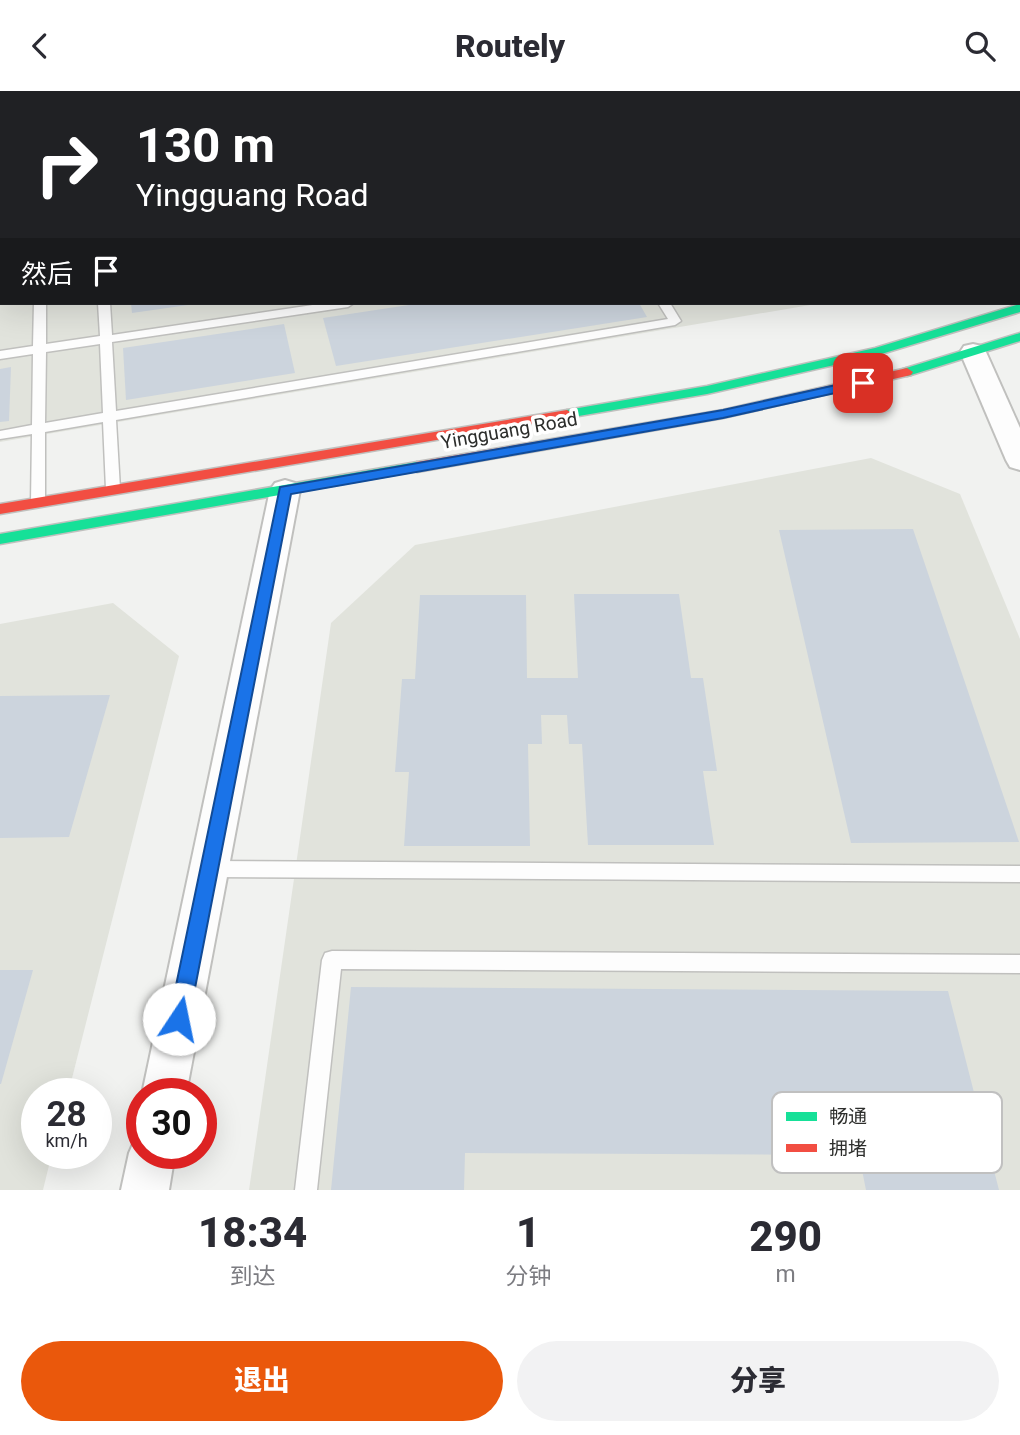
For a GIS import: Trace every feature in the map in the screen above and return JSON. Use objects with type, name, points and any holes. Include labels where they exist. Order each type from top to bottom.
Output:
[{"type":"main road","name":"Yingguang Road","points":[[0,509],[767,378],[891,348],[1020,307]]},
{"type":"main road","name":"Yingguang Road","points":[[0,539],[785,402],[901,374],[1020,337]]},
{"type":"street","points":[[973,352],[1020,460]]},
{"type":"street","points":[[167,1078],[285,490]]},
{"type":"street","points":[[145,1190],[149,1169]]},
{"type":"lane","points":[[38,502],[40,305]]},
{"type":"lane","points":[[104,305],[113,489]]},
{"type":"lane","points":[[251,305],[254,317]]},
{"type":"lane","points":[[0,355],[335,305]]},
{"type":"lane","points":[[0,435],[675,321],[665,305]]},
{"type":"lane","points":[[209,869],[1020,874]]},
{"type":"lane","points":[[306,1190],[332,960],[1020,964]]},
{"type":"shaded area","points":[[0,305],[810,305],[0,442]]},
{"type":"shaded area","points":[[871,458],[960,494],[1020,639],[1020,1190],[249,1190],[331,623],[415,545]]},
{"type":"shaded area","points":[[113,603],[179,656],[72,1078],[21,1078],[21,1169],[48,1169],[43,1190],[0,1190],[0,624]]},
{"type":"building","points":[[131,305],[188,305],[132,313]]},
{"type":"building","points":[[409,305],[640,305],[647,317],[336,366],[323,318]]},
{"type":"building","points":[[284,324],[295,373],[126,400],[123,348]]},
{"type":"building","points":[[11,367],[9,421],[0,422],[0,369]]},
{"type":"building","points":[[913,529],[1019,842],[851,843],[779,530]]},
{"type":"building","points":[[574,594],[679,594],[691,678],[703,678],[717,771],[703,771],[714,845],[588,845],[582,744],[569,744],[567,715],[541,715],[542,744],[528,744],[530,846],[404,846],[409,772],[395,772],[402,679],[415,679],[420,595],[526,595],[527,678],[578,678]]},
{"type":"building","points":[[110,695],[69,837],[0,838],[0,696]]},
{"type":"building","points":[[0,970],[33,970],[1,1084],[0,1084]]},
{"type":"building","points":[[351,987],[948,991],[974,1092],[772,1092],[772,1155],[465,1153],[464,1190],[331,1190]]},
{"type":"building","points":[[863,1173],[995,1173],[999,1190],[866,1190]]},
{"type":"traffic: fast","points":[[567,414],[707,390],[878,351],[1020,308]]},
{"type":"traffic: fast","points":[[907,372],[1020,337]]},
{"type":"traffic: fast","points":[[0,539],[417,467]]},
{"type":"traffic: jam","points":[[417,467],[723,414],[907,372]]},
{"type":"traffic: jam","points":[[0,509],[567,414]]},
{"type":"route","points":[[179,1019],[285,490],[723,414],[863,383]]}]
